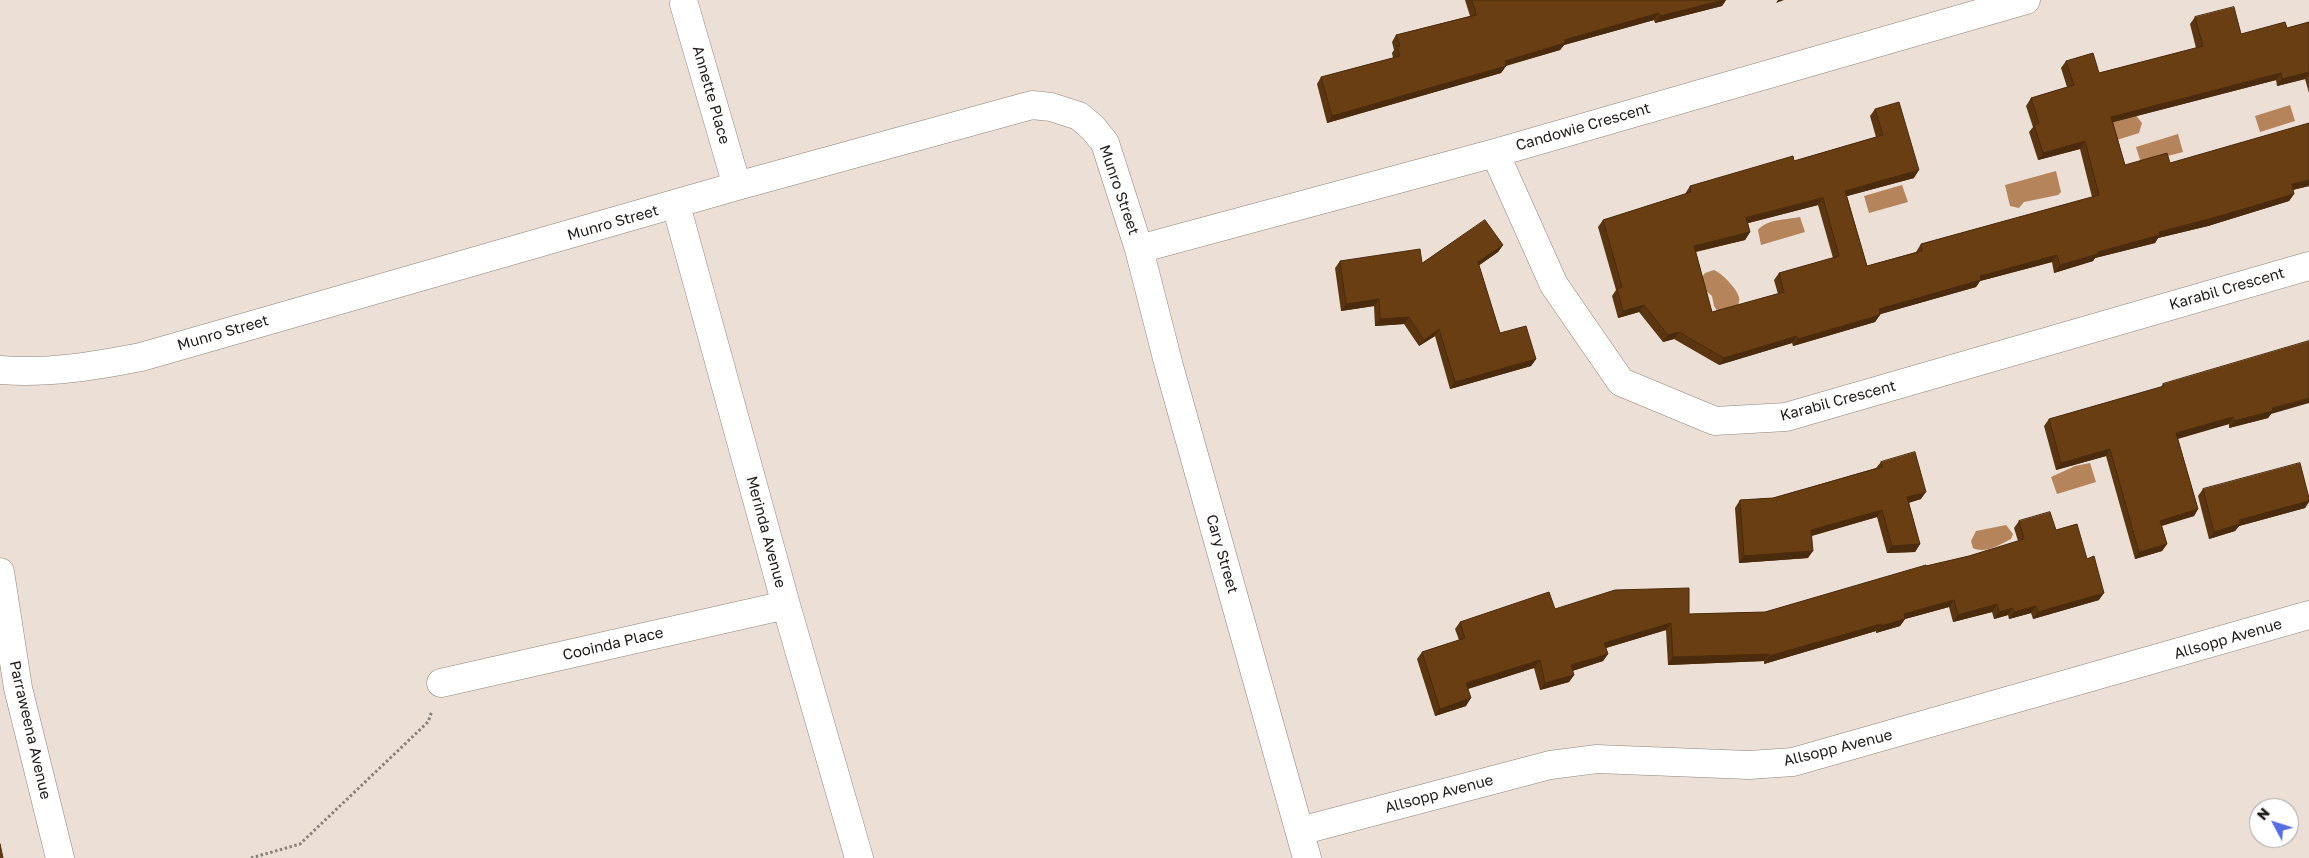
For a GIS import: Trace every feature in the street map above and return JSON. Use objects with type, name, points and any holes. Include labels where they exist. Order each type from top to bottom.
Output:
[{"type":"street","name":"Candowie Crescent","points":[[1139,249],[1496,153],[2026,0]]},
{"type":"street","name":"Annette Place","points":[[684,4],[737,186]]},
{"type":"street","name":"Munro Street","points":[[0,370],[27,372],[93,366],[141,357],[737,186],[1032,105],[1051,107],[1079,116],[1093,128],[1105,143],[1139,249]]},
{"type":"street","name":"Karabil Crescent","points":[[1496,153],[1554,284],[1621,382],[1715,420],[1786,418],[2309,266]]},
{"type":"street","name":"Merinda Avenue","points":[[676,205],[786,605],[859,858]]},
{"type":"street","name":"Cary Street","points":[[1139,249],[1169,366],[1307,858]]},
{"type":"street","name":"Parraweena Avenue","points":[[0,572],[9,690],[60,858]]},
{"type":"street","name":"Cooinda Place","points":[[441,684],[786,605]]},
{"type":"street","name":"Allsopp Avenue","points":[[1300,831],[1550,765],[1597,759],[1749,766],[1793,762],[2309,616]]},
{"type":"path","points":[[251,858],[300,844],[428,722],[441,684]]},
{"type":"shaded area","points":[[2290,105],[2295,121],[2260,132],[2255,116]]},
{"type":"shaded area","points":[[2134,113],[2142,123],[2139,133],[2101,145],[2096,125]]},
{"type":"shaded area","points":[[2178,134],[2183,152],[2141,163],[2136,147]]},
{"type":"shaded area","points":[[2056,171],[2061,192],[2058,195],[2024,202],[2019,208],[2010,206],[2005,185]]},
{"type":"shaded area","points":[[1902,185],[1908,202],[1869,213],[1864,196]]},
{"type":"shaded area","points":[[1800,217],[1805,232],[1761,245],[1758,230],[1762,226],[1777,220]]},
{"type":"shaded area","points":[[1714,270],[1725,278],[1738,294],[1737,309],[1718,312],[1714,306],[1712,296],[1705,290],[1702,277],[1705,273]]},
{"type":"shaded area","points":[[2090,463],[2096,482],[2057,494],[2051,477],[2075,466]]},
{"type":"shaded area","points":[[2006,525],[2013,534],[2011,539],[1987,549],[1978,550],[1973,548],[1971,541],[1976,531]]},
{"type":"building","points":[[1472,0],[1724,0],[1660,16],[1659,13],[1564,40],[1565,43],[1505,61],[1506,66],[1332,116],[1321,77],[1400,56],[1397,46],[1400,46],[1396,35],[1476,15]]},
{"type":"building","points":[[2234,7],[2241,34],[2285,22],[2287,28],[2309,22],[2309,72],[2282,79],[2281,73],[2111,117],[2125,165],[2167,153],[2170,163],[2309,123],[2309,180],[2292,184],[2294,194],[2159,232],[2160,235],[2098,252],[2098,254],[2060,265],[2057,255],[1980,276],[1981,280],[1879,309],[1880,315],[1798,339],[1797,336],[1724,358],[1679,332],[1668,335],[1644,305],[1623,311],[1617,289],[1622,287],[1603,220],[1691,192],[1690,186],[1793,156],[1794,161],[1883,135],[1875,109],[1899,102],[1919,170],[1845,191],[1867,266],[1922,251],[1921,244],[2099,195],[2085,141],[2043,153],[2034,125],[2039,123],[2031,98],[2074,85],[2066,61],[2093,53],[2099,73],[2203,46],[2195,17]],"holes":[[[1823,198],[1839,256],[1779,273],[1784,292],[1712,312],[1694,246],[1750,232],[1746,218]]]},
{"type":"building","points":[[1485,220],[1503,245],[1478,262],[1500,333],[1526,326],[1536,359],[1455,382],[1439,329],[1424,340],[1409,317],[1380,319],[1379,299],[1346,304],[1340,261],[1420,249],[1422,263]]},
{"type":"building","points":[[2309,341],[2309,398],[2272,408],[2273,411],[2234,421],[2233,417],[2176,433],[2198,509],[2160,521],[2167,544],[2139,552],[2110,449],[2061,463],[2049,419]]},
{"type":"building","points":[[1915,452],[1926,492],[1907,497],[1920,544],[1892,546],[1882,510],[1811,530],[1813,551],[1744,556],[1740,500],[1773,498],[1882,467],[1881,462]]},
{"type":"building","points":[[2300,463],[2309,501],[2239,520],[2240,524],[2214,532],[2203,489]]},
{"type":"building","points":[[2050,512],[2056,530],[2077,524],[2087,559],[2094,556],[2104,593],[2038,612],[2036,606],[2014,612],[2013,608],[1999,612],[1997,604],[1958,615],[1954,600],[1904,614],[1905,619],[1769,656],[1769,654],[1673,657],[1671,623],[1604,643],[1608,654],[1571,665],[1574,675],[1545,683],[1540,660],[1466,683],[1471,698],[1440,709],[1422,652],[1465,638],[1460,622],[1549,592],[1555,609],[1615,590],[1689,588],[1689,614],[1765,612],[1926,565],[1969,556],[2024,539],[2019,521]]},
{"type":"building","points":[[0,844],[3,858],[0,858]]}]
